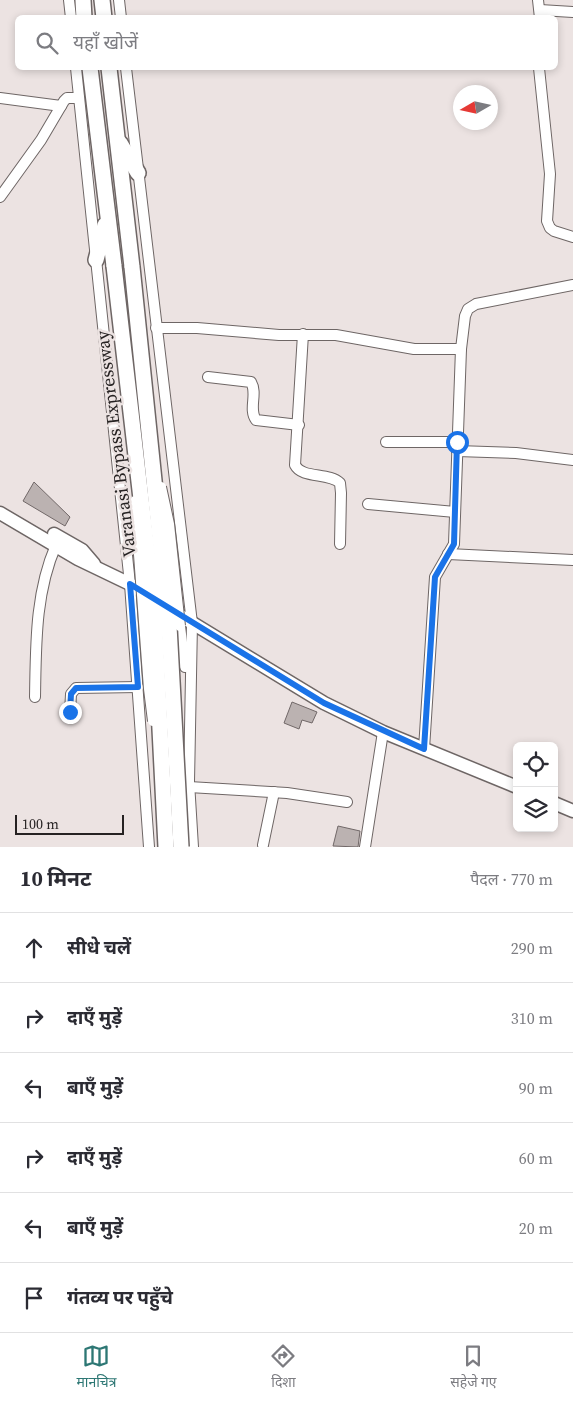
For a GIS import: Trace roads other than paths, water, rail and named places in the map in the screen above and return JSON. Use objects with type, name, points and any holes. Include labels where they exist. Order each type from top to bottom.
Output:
[{"type":"highway","points":[[82,0],[84,15]]},
{"type":"highway","points":[[102,0],[104,15]]},
{"type":"highway","name":"Varanasi Bypass Expressway","points":[[90,70],[154,611],[166,847]]},
{"type":"highway","name":"Varanasi Bypass Expressway","points":[[109,70],[132,267],[169,626],[181,847]]},
{"type":"highway","points":[[117,137],[138,173]]},
{"type":"highway","points":[[96,260],[108,218]]},
{"type":"main road","points":[[0,503],[82,550],[97,567]]},
{"type":"main road","points":[[0,512],[56,545],[130,584],[186,624],[298,689],[383,732],[513,785]]},
{"type":"main road","points":[[558,804],[573,810]]},
{"type":"street","points":[[69,0],[71,15]]},
{"type":"street","points":[[119,0],[121,15]]},
{"type":"street","points":[[539,9],[573,12]]},
{"type":"street","points":[[76,70],[130,584],[149,847]]},
{"type":"street","points":[[126,70],[156,328],[186,624],[189,787],[193,847]]},
{"type":"street","points":[[539,70],[550,174],[547,220],[554,231],[573,237]]},
{"type":"street","points":[[0,98],[61,106]]},
{"type":"street","points":[[0,197],[41,140],[67,98],[79,98]]},
{"type":"street","points":[[424,749],[435,577],[454,544],[460,349],[465,316],[468,309],[476,304],[573,285]]},
{"type":"street","points":[[156,328],[197,328],[279,335],[336,335],[414,349],[460,349]]},
{"type":"street","points":[[303,334],[296,468],[302,472],[337,480],[340,483],[340,544]]},
{"type":"street","points":[[208,377],[251,382],[254,394],[252,414],[256,420],[299,425]]},
{"type":"street","points":[[148,427],[169,524],[186,624]]},
{"type":"street","points":[[386,442],[457,447],[573,460]]},
{"type":"street","points":[[368,504],[455,512]]},
{"type":"street","points":[[35,697],[37,616],[47,565],[56,545]]},
{"type":"street","points":[[448,554],[573,560]]},
{"type":"street","points":[[70,712],[71,694],[76,688],[138,687]]},
{"type":"street","points":[[365,847],[383,732]]},
{"type":"street","points":[[189,787],[274,792],[347,802]]},
{"type":"street","points":[[264,845],[274,792]]}]
